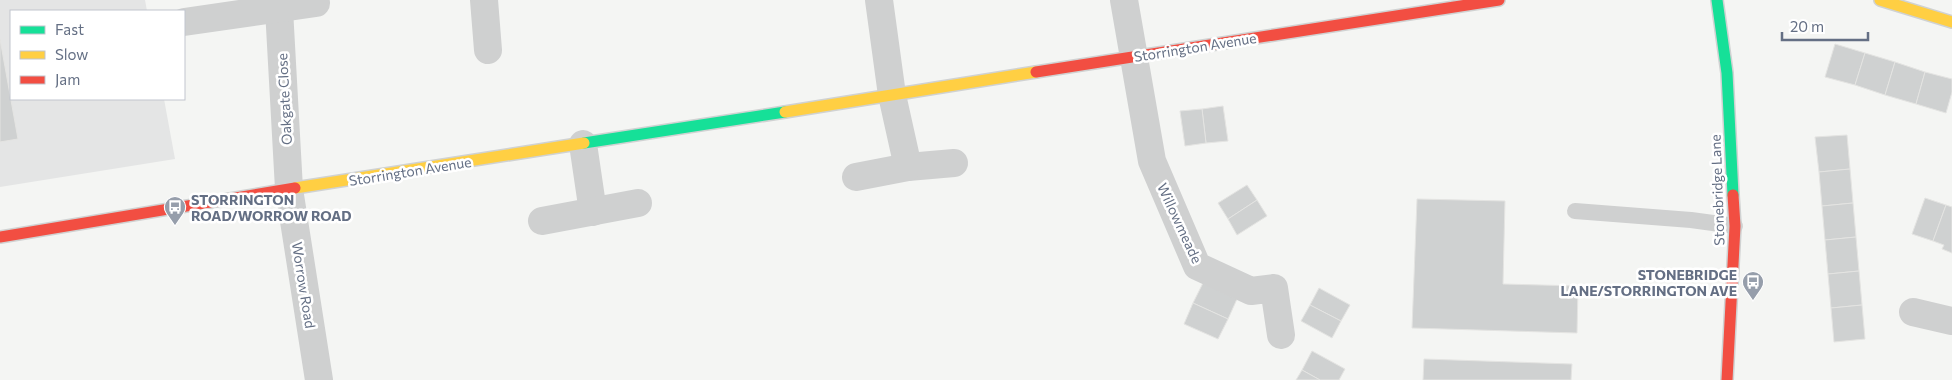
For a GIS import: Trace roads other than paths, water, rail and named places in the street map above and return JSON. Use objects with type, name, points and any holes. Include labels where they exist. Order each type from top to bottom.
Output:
[{"type":"street","points":[[484,0],[488,50]]},
{"type":"street","points":[[878,0],[892,95],[908,167]]},
{"type":"street","points":[[1124,0],[1133,56]]},
{"type":"street","name":"Storrington Avenue","points":[[0,237],[289,189],[1133,56],[1431,5],[1499,0]]},
{"type":"street","name":"Stonebridge Lane","points":[[1717,0],[1727,72],[1735,226],[1727,380]]},
{"type":"street","points":[[1880,0],[1952,22]]},
{"type":"street","points":[[185,22],[316,3]]},
{"type":"street","name":"Oakgate Close","points":[[279,9],[289,189]]},
{"type":"street","name":"Willowmeade","points":[[1133,56],[1152,161],[1197,266],[1251,291],[1274,288],[1282,334]]},
{"type":"street","points":[[583,144],[592,212]]},
{"type":"street","points":[[856,177],[908,167],[954,163]]},
{"type":"street","name":"Worrow Road","points":[[289,189],[319,380]]},
{"type":"street","points":[[542,221],[638,203]]},
{"type":"street","points":[[1913,312],[1952,321]]},
{"type":"lane","points":[[1575,211],[1691,220],[1735,226]]},
{"type":"place","name":"STORRINGTON ROAD/WORROW ROAD","points":[[175,226]]},
{"type":"place","name":"STONEBRIDGE LANE/STORRINGTON AVE","points":[[1753,301]]}]
